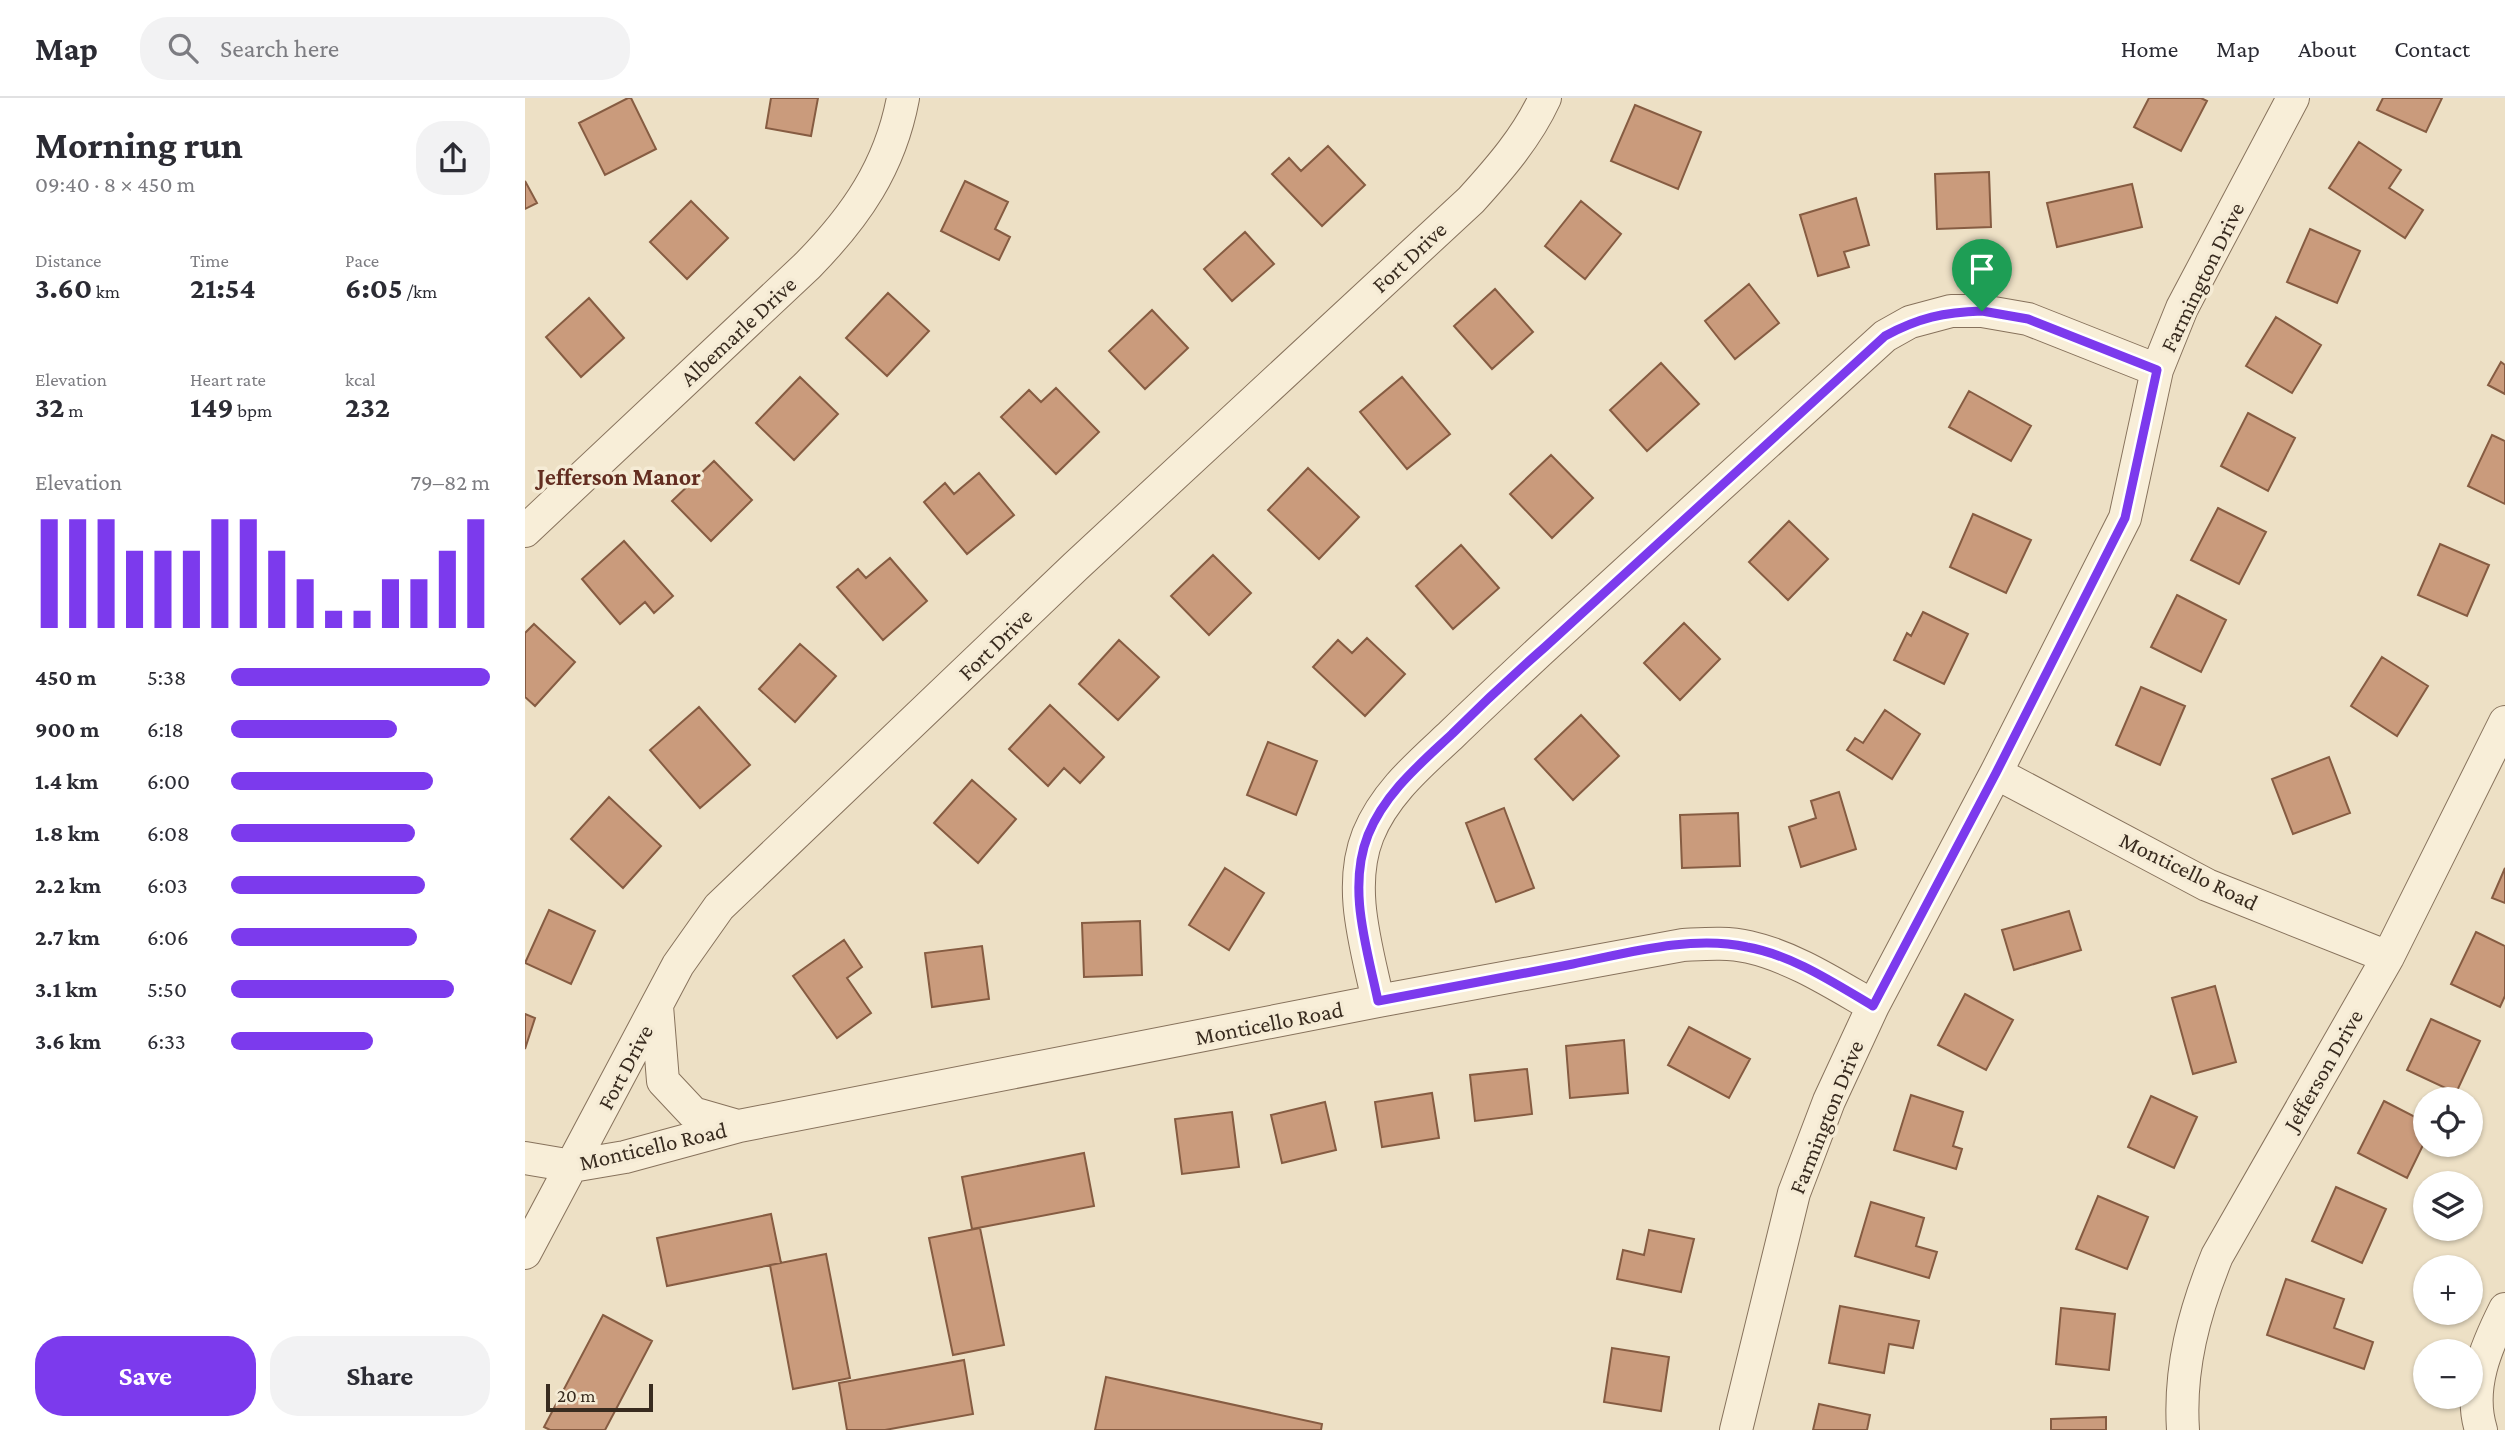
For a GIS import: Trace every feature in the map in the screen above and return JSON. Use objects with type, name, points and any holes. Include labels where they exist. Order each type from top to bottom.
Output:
[{"type":"street","name":"Albemarle Drive","points":[[525,531],[837,235],[860,206],[886,158],[898,124],[903,98]]},
{"type":"street","name":"Fort Drive","points":[[525,1253],[678,965],[719,906],[1076,566],[1471,200],[1505,163],[1535,120],[1545,98]]},
{"type":"street","name":"Farmington Drive","points":[[1736,1430],[1794,1193],[1829,1101],[1873,1006],[1996,773],[2125,518],[2157,370],[2182,308],[2293,98]]},
{"type":"street","points":[[1378,1001],[1361,917],[1359,889],[1361,857],[1381,808],[1402,781],[1503,685],[1885,336],[1920,319],[1951,312],[1982,311],[2028,319],[2157,370]]},
{"type":"street","name":"Jefferson Drive","points":[[2183,1430],[2183,1374],[2186,1353],[2199,1298],[2217,1256],[2388,957],[2505,722]]},
{"type":"street","name":"Monticello Road","points":[[1996,773],[2207,884],[2388,957]]},
{"type":"street","name":"Monticello Road","points":[[525,1158],[572,1166],[625,1157],[739,1126],[1612,956],[1683,945],[1713,943],[1748,947],[1780,957],[1873,1006]]},
{"type":"street","name":"Monticello Road","points":[[657,1006],[663,1081],[693,1113],[739,1126]]},
{"type":"street","points":[[2481,1430],[2476,1412],[2477,1382],[2491,1336],[2505,1309]]},
{"type":"building","points":[[631,98],[656,149],[605,175],[579,123]]},
{"type":"building","points":[[771,98],[818,98],[811,136],[766,128]]},
{"type":"building","points":[[2149,98],[2201,98],[2207,101],[2181,151],[2134,127]]},
{"type":"building","points":[[2383,98],[2442,98],[2426,132],[2377,110]]},
{"type":"building","points":[[1635,105],[1701,132],[1678,189],[1611,161]]},
{"type":"building","points":[[2359,142],[2401,170],[2389,188],[2423,210],[2405,238],[2329,188]]},
{"type":"building","points":[[1328,146],[1365,185],[1322,226],[1272,174],[1289,158],[1301,171]]},
{"type":"building","points":[[1989,172],[1991,227],[1937,229],[1935,174]]},
{"type":"building","points":[[525,181],[537,203],[525,209]]},
{"type":"building","points":[[965,181],[1008,202],[995,229],[1010,237],[999,260],[941,231]]},
{"type":"building","points":[[2132,184],[2142,227],[2057,247],[2047,203]]},
{"type":"building","points":[[1856,198],[1869,245],[1844,252],[1849,267],[1818,276],[1800,215]]},
{"type":"building","points":[[691,201],[728,238],[687,279],[650,242]]},
{"type":"building","points":[[1581,201],[1621,234],[1585,279],[1545,246]]},
{"type":"building","points":[[2310,229],[2360,251],[2337,303],[2287,282]]},
{"type":"building","points":[[1245,232],[1274,264],[1232,301],[1204,269]]},
{"type":"building","points":[[1749,284],[1779,323],[1735,359],[1705,321]]},
{"type":"building","points":[[1495,289],[1533,332],[1492,369],[1454,326]]},
{"type":"building","points":[[888,293],[929,331],[887,376],[846,338]]},
{"type":"building","points":[[589,298],[624,338],[581,377],[546,337]]},
{"type":"building","points":[[1152,310],[1188,348],[1145,389],[1109,351]]},
{"type":"building","points":[[2276,317],[2321,345],[2292,393],[2246,366]]},
{"type":"building","points":[[2501,362],[2505,365],[2505,394],[2488,385]]},
{"type":"building","points":[[1661,363],[1699,404],[1647,451],[1610,410]]},
{"type":"building","points":[[800,377],[838,414],[794,460],[756,423]]},
{"type":"building","points":[[1402,377],[1450,434],[1407,469],[1360,412]]},
{"type":"building","points":[[1056,388],[1099,432],[1056,474],[1001,417],[1029,390],[1041,402]]},
{"type":"building","points":[[1969,391],[2031,426],[2011,461],[1949,427]]},
{"type":"building","points":[[2248,413],[2295,438],[2268,491],[2221,466]]},
{"type":"building","points":[[2492,435],[2505,441],[2505,504],[2468,486]]},
{"type":"building","points":[[1551,455],[1593,498],[1552,538],[1510,494]]},
{"type":"building","points":[[714,461],[752,500],[711,541],[672,501]]},
{"type":"building","points":[[1308,468],[1359,517],[1319,559],[1268,510]]},
{"type":"building","points":[[979,473],[1014,515],[967,554],[924,502],[945,483],[954,494]]},
{"type":"building","points":[[2218,508],[2266,532],[2239,584],[2191,560]]},
{"type":"building","points":[[1973,514],[2031,540],[2006,593],[1950,567]]},
{"type":"building","points":[[1789,521],[1828,559],[1788,600],[1749,562]]},
{"type":"building","points":[[624,541],[673,596],[654,613],[645,602],[620,624],[582,579]]},
{"type":"building","points":[[2440,544],[2489,565],[2467,616],[2418,595]]},
{"type":"building","points":[[1461,545],[1499,588],[1453,629],[1416,586]]},
{"type":"building","points":[[1213,555],[1251,593],[1209,635],[1171,596]]},
{"type":"building","points":[[890,558],[927,601],[883,640],[837,587],[858,569],[866,578]]},
{"type":"building","points":[[2177,595],[2226,620],[2201,672],[2151,647]]},
{"type":"building","points":[[1923,612],[1968,634],[1944,684],[1894,660],[1907,633],[1911,636]]},
{"type":"building","points":[[1684,623],[1720,659],[1680,700],[1644,663]]},
{"type":"building","points":[[534,624],[575,662],[535,706],[525,697],[525,633]]},
{"type":"building","points":[[1367,638],[1405,674],[1365,716],[1313,667],[1338,640],[1352,653]]},
{"type":"building","points":[[1119,640],[1159,677],[1118,720],[1079,684]]},
{"type":"building","points":[[800,644],[836,676],[795,722],[759,689]]},
{"type":"building","points":[[2382,657],[2428,686],[2397,736],[2351,706]]},
{"type":"building","points":[[2141,687],[2185,706],[2160,765],[2116,745]]},
{"type":"building","points":[[1050,705],[1104,757],[1080,783],[1064,768],[1048,786],[1009,749]]},
{"type":"building","points":[[699,707],[750,765],[700,808],[650,750]]},
{"type":"building","points":[[1885,710],[1920,734],[1892,779],[1847,750],[1855,738],[1863,743]]},
{"type":"building","points":[[1581,715],[1619,756],[1573,800],[1535,759]]},
{"type":"building","points":[[1268,742],[1317,761],[1296,815],[1247,795]]},
{"type":"building","points":[[2329,757],[2350,813],[2293,834],[2272,779]]},
{"type":"building","points":[[972,780],[1016,819],[978,863],[934,823]]},
{"type":"building","points":[[1839,792],[1856,849],[1801,867],[1789,827],[1816,818],[1811,801]]},
{"type":"building","points":[[609,797],[661,846],[623,888],[571,839]]},
{"type":"building","points":[[1504,808],[1534,888],[1496,902],[1466,823]]},
{"type":"building","points":[[1738,813],[1740,866],[1682,868],[1680,815]]},
{"type":"building","points":[[1225,868],[1264,893],[1229,950],[1189,925]]},
{"type":"building","points":[[2505,868],[2505,903],[2492,898]]},
{"type":"building","points":[[549,910],[595,931],[571,984],[525,963]]},
{"type":"building","points":[[2069,911],[2081,950],[2014,970],[2002,930]]},
{"type":"building","points":[[1140,921],[1142,975],[1084,977],[1082,923]]},
{"type":"building","points":[[2476,932],[2505,946],[2505,996],[2500,1007],[2451,984]]},
{"type":"building","points":[[844,940],[862,967],[847,978],[871,1013],[837,1038],[793,976]]},
{"type":"building","points":[[982,946],[989,999],[932,1007],[925,953]]},
{"type":"building","points":[[2215,986],[2236,1062],[2193,1074],[2172,998]]},
{"type":"building","points":[[1965,994],[2013,1020],[1986,1070],[1938,1045]]},
{"type":"building","points":[[525,1014],[535,1018],[525,1049]]},
{"type":"building","points":[[2431,1019],[2480,1041],[2459,1087],[2443,1087],[2407,1070]]},
{"type":"building","points":[[1689,1027],[1750,1059],[1729,1098],[1668,1065]]},
{"type":"building","points":[[1624,1040],[1628,1093],[1570,1098],[1566,1046]]},
{"type":"building","points":[[1527,1069],[1532,1114],[1475,1121],[1470,1075]]},
{"type":"building","points":[[1432,1093],[1439,1138],[1382,1147],[1375,1102]]},
{"type":"building","points":[[1911,1095],[1963,1112],[1953,1146],[1962,1149],[1956,1169],[1894,1150]]},
{"type":"building","points":[[2151,1096],[2197,1117],[2174,1168],[2128,1147]]},
{"type":"building","points":[[2384,1101],[2413,1116],[2413,1157],[2417,1157],[2407,1178],[2358,1153]]},
{"type":"building","points":[[1325,1102],[1336,1150],[1282,1163],[1271,1115]]},
{"type":"building","points":[[1232,1112],[1239,1167],[1182,1174],[1175,1119]]},
{"type":"building","points":[[1084,1153],[1094,1206],[972,1229],[962,1177]]},
{"type":"building","points":[[2336,1187],[2386,1209],[2362,1263],[2312,1241]]},
{"type":"building","points":[[2098,1196],[2148,1217],[2127,1269],[2076,1249]]},
{"type":"building","points":[[1871,1202],[1924,1218],[1916,1246],[1937,1252],[1929,1278],[1855,1256]]},
{"type":"building","points":[[771,1214],[781,1263],[667,1286],[657,1238]]},
{"type":"building","points":[[980,1228],[1004,1345],[953,1355],[929,1238]]},
{"type":"building","points":[[1649,1230],[1694,1239],[1681,1292],[1617,1279],[1623,1250],[1644,1255]]},
{"type":"building","points":[[826,1254],[850,1378],[793,1389],[770,1265]]},
{"type":"building","points":[[2286,1279],[2344,1299],[2334,1328],[2373,1342],[2364,1369],[2267,1335]]},
{"type":"building","points":[[1840,1306],[1919,1321],[1913,1348],[1889,1344],[1884,1373],[1829,1363]]},
{"type":"building","points":[[2061,1308],[2115,1314],[2109,1370],[2056,1364]]},
{"type":"building","points":[[603,1315],[652,1341],[605,1430],[550,1430],[544,1427]]},
{"type":"building","points":[[1612,1348],[1669,1357],[1661,1411],[1604,1402]]},
{"type":"building","points":[[964,1360],[973,1414],[885,1430],[847,1430],[839,1383]]},
{"type":"building","points":[[1106,1377],[1322,1424],[1321,1430],[1095,1430]]},
{"type":"building","points":[[1819,1404],[1870,1415],[1867,1430],[1813,1430]]},
{"type":"building","points":[[2106,1417],[2106,1430],[2051,1430],[2051,1419]]},
{"type":"district","name":"Jefferson Manor","points":[[619,476]]},
{"type":"route","points":[[1982,311],[2028,319],[2157,370],[2125,518],[1996,773],[1873,1006],[1780,957],[1748,947],[1713,943],[1612,956],[1378,1001],[1361,917],[1361,857],[1381,808],[1402,781],[1503,685],[1885,336],[1910,322],[1951,312],[1982,311]]}]
